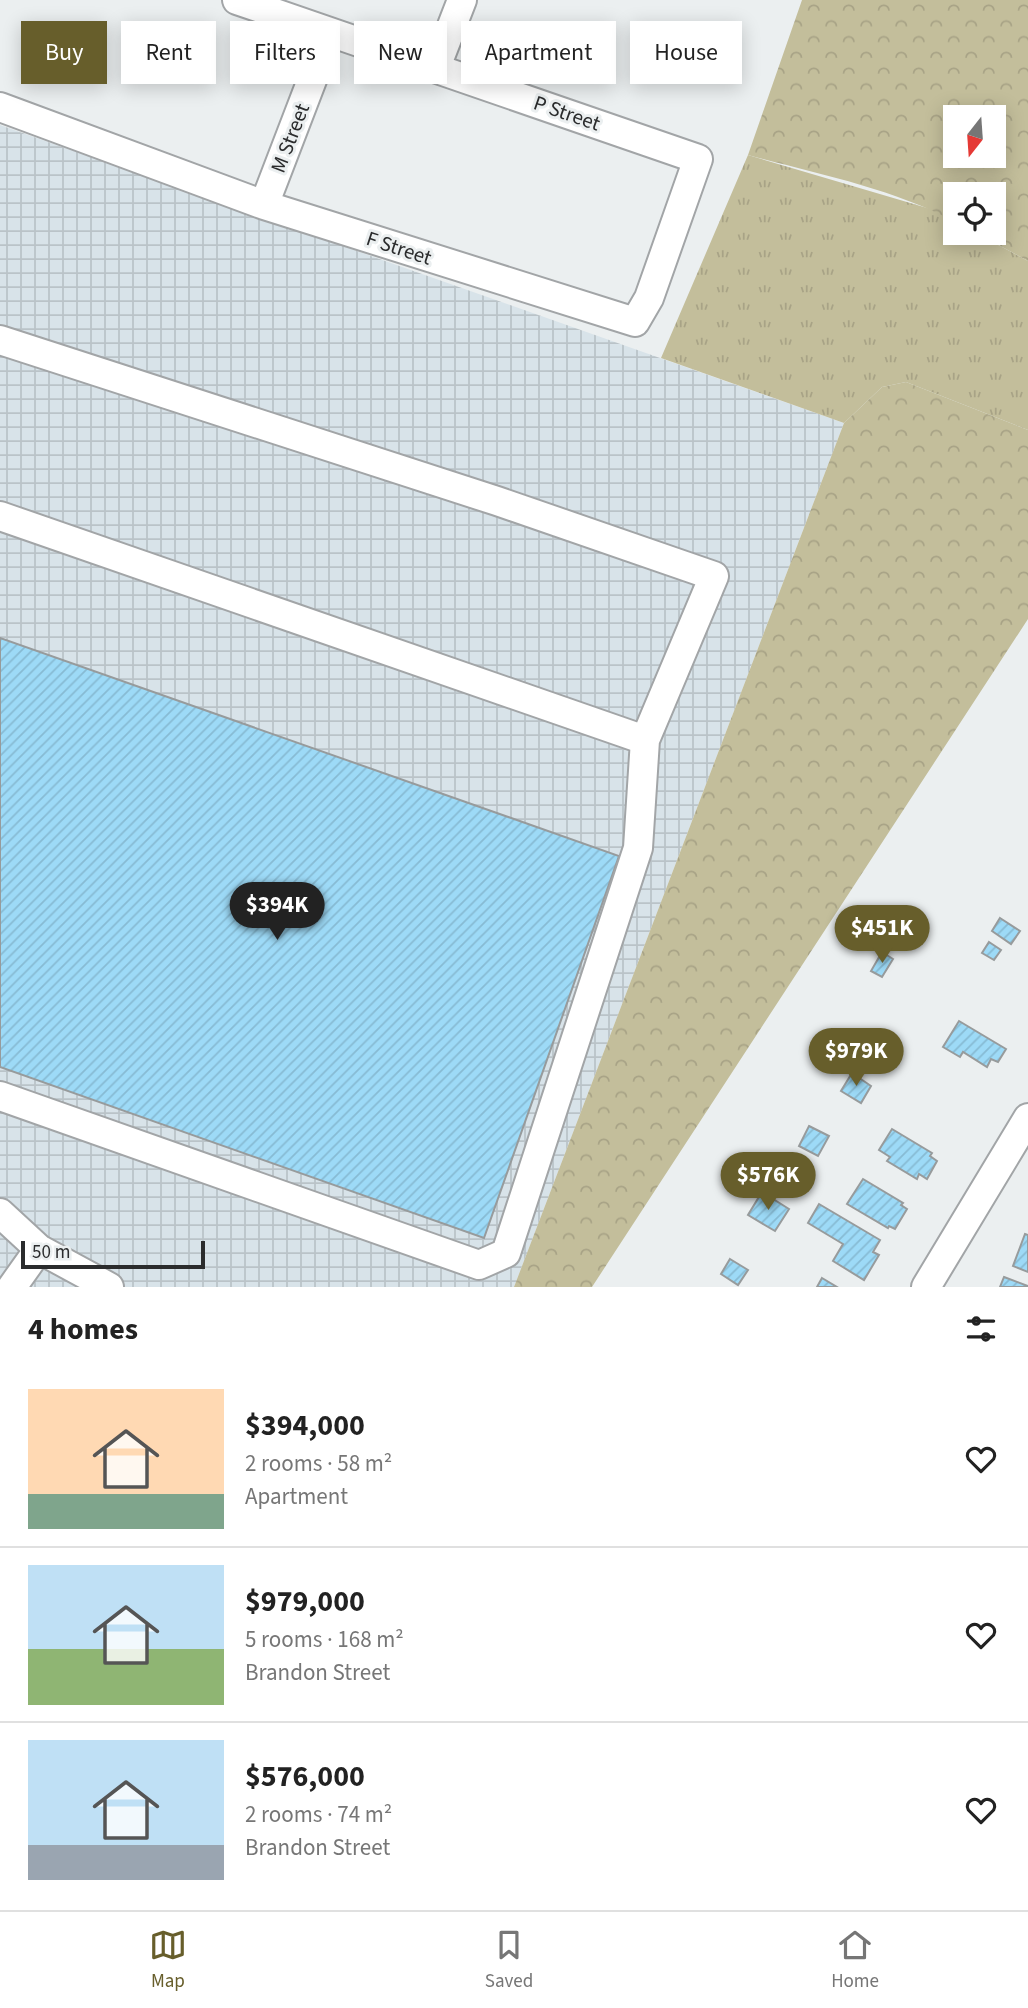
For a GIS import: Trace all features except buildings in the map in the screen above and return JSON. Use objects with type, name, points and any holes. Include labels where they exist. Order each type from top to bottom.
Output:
[{"type":"street","name":"P Street","points":[[237,0],[296,21]]},
{"type":"street","points":[[447,39],[462,0]]},
{"type":"street","name":"P Street","points":[[447,71],[698,159]]},
{"type":"street","name":"M Street","points":[[264,205],[310,84]]},
{"type":"street","name":"F Street","points":[[0,107],[264,205],[635,322],[649,298],[698,159]]},
{"type":"street","points":[[0,340],[497,501],[714,576],[645,740],[638,848],[506,1253],[480,1265],[0,1097]]},
{"type":"street","points":[[0,516],[645,740]]},
{"type":"street","points":[[926,1287],[1028,1118]]},
{"type":"street","points":[[0,1213],[39,1249],[109,1287]]},
{"type":"street","points":[[12,1287],[39,1249]]},
{"type":"shaded area","points":[[0,125],[844,423],[514,1287],[0,1287]]},
{"type":"green space","points":[[802,0],[1028,0],[1028,261],[998,245],[1006,245],[1006,182],[943,182],[943,216],[880,191],[748,155]]},
{"type":"green space","points":[[748,155],[934,210],[943,215],[943,245],[998,245],[1028,261],[1028,430],[906,382],[882,387],[844,423],[661,358]]},
{"type":"green space","points":[[906,382],[1028,430],[1028,619],[592,1287],[514,1287],[844,423],[882,387]]}]
